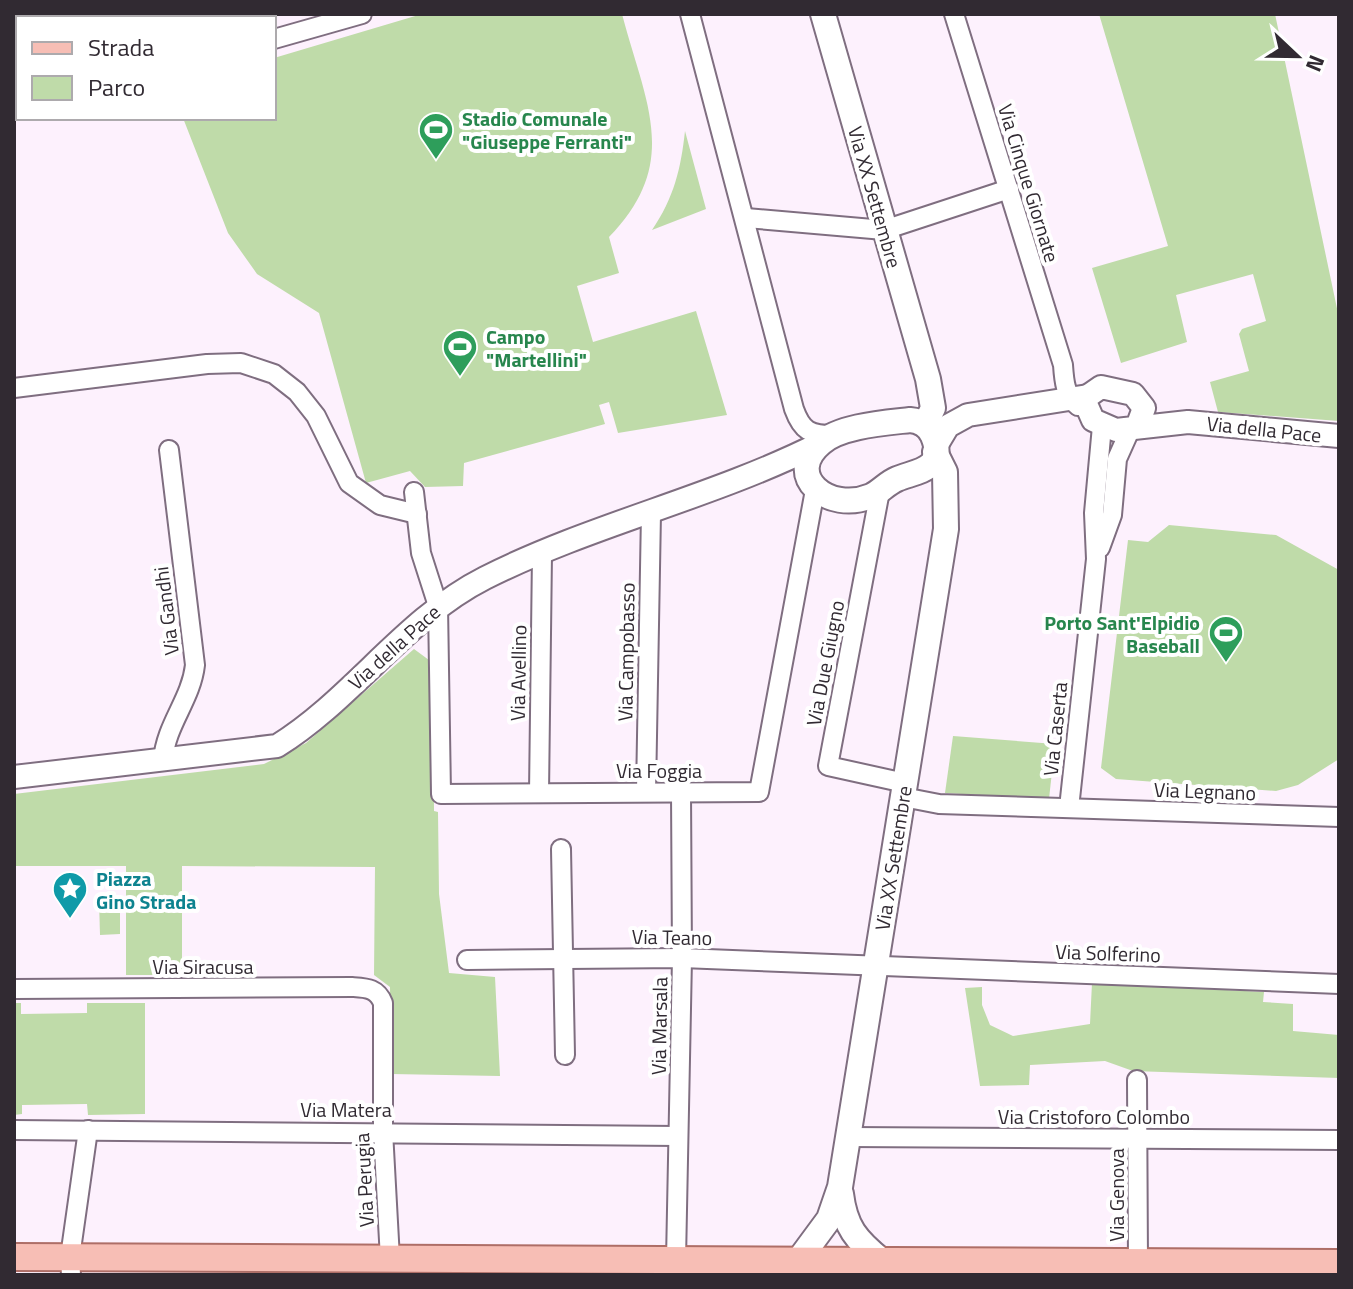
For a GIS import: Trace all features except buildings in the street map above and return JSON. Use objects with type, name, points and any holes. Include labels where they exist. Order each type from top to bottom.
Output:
[{"type":"main road","name":"Via XX Settembre","points":[[823,14],[884,230],[945,403]]},
{"type":"main road","points":[[897,421],[920,409],[945,403]]},
{"type":"main road","points":[[931,438],[915,420],[897,421],[826,439],[811,456],[812,485],[827,499],[838,501],[867,497],[895,480],[917,475],[930,466],[931,438],[945,403]]},
{"type":"main road","name":"Via XX Settembre","points":[[836,1261],[840,1187],[946,529],[945,472],[931,438]]},
{"type":"main road","points":[[917,475],[937,500],[946,529]]},
{"type":"main road","points":[[789,1266],[837,1220],[882,1261]]},
{"type":"main road","points":[[14,1257],[70,1266],[390,1259],[556,1267],[676,1260],[789,1266],[836,1261],[1138,1263],[1245,1269],[1339,1263]]},
{"type":"street","points":[[276,38],[329,18],[362,14]]},
{"type":"street","points":[[690,14],[800,424],[809,433],[826,439]]},
{"type":"street","name":"Via Cinque Giornate","points":[[954,14],[1063,365],[1089,408]]},
{"type":"street","points":[[746,218],[884,230],[1009,189]]},
{"type":"street","points":[[14,388],[207,364],[241,363],[274,374],[297,392],[316,416],[349,483],[380,505],[417,514]]},
{"type":"street","name":"Via della Pace","points":[[1188,422],[1113,387],[1089,408],[1133,428],[1188,422],[1339,436]]},
{"type":"street","points":[[1133,428],[1144,415],[1140,400]]},
{"type":"street","points":[[931,438],[948,426],[945,403],[1089,408]]},
{"type":"street","name":"Via Caserta","points":[[1069,808],[1096,559],[1089,408]]},
{"type":"street","name":"Via Caserta","points":[[1096,559],[1112,515],[1117,459],[1133,428]]},
{"type":"street","name":"Via della Pace","points":[[14,777],[277,746],[305,728],[438,606],[485,578],[768,469],[826,439]]},
{"type":"street","name":"Via Gandhi","points":[[163,760],[168,730],[193,683],[195,665],[169,450]]},
{"type":"street","points":[[768,469],[784,470],[812,485]]},
{"type":"street","name":"Via Foggia","points":[[438,606],[441,794],[759,792],[812,485]]},
{"type":"street","name":"Via Due Giugno","points":[[880,491],[828,766],[904,790]]},
{"type":"street","points":[[414,492],[421,553],[438,606]]},
{"type":"street","name":"Via Campobasso","points":[[646,792],[651,513]]},
{"type":"street","name":"Via Avellino","points":[[539,793],[542,554]]},
{"type":"street","name":"Via Legnano","points":[[904,790],[939,804],[1339,817]]},
{"type":"street","name":"Via Marsala","points":[[676,1260],[682,958],[681,792]]},
{"type":"street","points":[[561,849],[565,1055]]},
{"type":"street","name":"Via Teano","points":[[467,960],[682,958],[876,967]]},
{"type":"street","name":"Via Solferino","points":[[876,967],[1339,984]]},
{"type":"street","name":"Via Siracusa","points":[[14,989],[352,987],[371,988],[379,993],[383,1003]]},
{"type":"street","name":"Via Perugia","points":[[383,1003],[383,1131],[390,1259]]},
{"type":"street","name":"Via Genova","points":[[1137,1080],[1138,1263]]},
{"type":"street","name":"Via Matera","points":[[14,1130],[678,1136]]},
{"type":"street","points":[[70,1266],[88,1130]]},
{"type":"street","name":"Via Cristoforo Colombo","points":[[848,1137],[1339,1140]]},
{"type":"green space","points":[[422,14],[622,14],[647,103],[652,130],[651,157],[645,183],[631,209],[609,237],[619,273],[577,286],[593,342],[696,311],[727,415],[618,433],[609,402],[599,405],[605,424],[464,463],[463,486],[425,487],[410,471],[366,483],[319,313],[257,274],[228,233],[184,120],[276,120],[276,57]]},
{"type":"green space","points":[[1099,14],[1275,14],[1339,318],[1339,421],[1218,412],[1210,382],[1249,371],[1239,334],[1242,329],[1266,321],[1253,274],[1176,295],[1187,342],[1121,363],[1092,268],[1168,246]]},
{"type":"green space","points":[[685,131],[706,209],[652,230],[675,182]]},
{"type":"green space","name":"Porto Sant'Elpidio Baseball","points":[[1169,525],[1276,535],[1339,570],[1339,759],[1298,785],[1276,791],[1116,779],[1101,768],[1128,540],[1148,542]]},
{"type":"green space","points":[[414,649],[433,663],[434,811],[438,812],[439,894],[449,973],[495,977],[500,1076],[391,1074],[390,987],[374,975],[375,867],[182,866],[182,975],[126,975],[126,866],[14,866],[14,794],[264,764],[306,743]]},
{"type":"green space","points":[[953,736],[1055,744],[1049,799],[945,793]]},
{"type":"green space","points":[[99,900],[120,900],[120,934],[100,935]]},
{"type":"green space","points":[[1092,983],[1264,992],[1263,1002],[1293,1004],[1293,1031],[1339,1035],[1339,1078],[1133,1071],[1105,1061],[1030,1065],[1029,1085],[980,1086],[965,988],[982,987],[982,1005],[990,1025],[1013,1036],[1090,1024]]},
{"type":"green space","points":[[14,1003],[21,1003],[21,1014],[87,1013],[87,1003],[145,1003],[145,1114],[88,1115],[87,1104],[22,1105],[22,1114],[14,1115]]},
{"type":"place","name":"Stadio Comunale \"Giuseppe Ferranti\"","points":[[436,161]]},
{"type":"place","name":"Campo \"Martellini\"","points":[[460,378]]},
{"type":"place","name":"Porto Sant'Elpidio Baseball","points":[[1226,664]]},
{"type":"place","name":"Piazza Gino Strada","points":[[70,920]]}]
